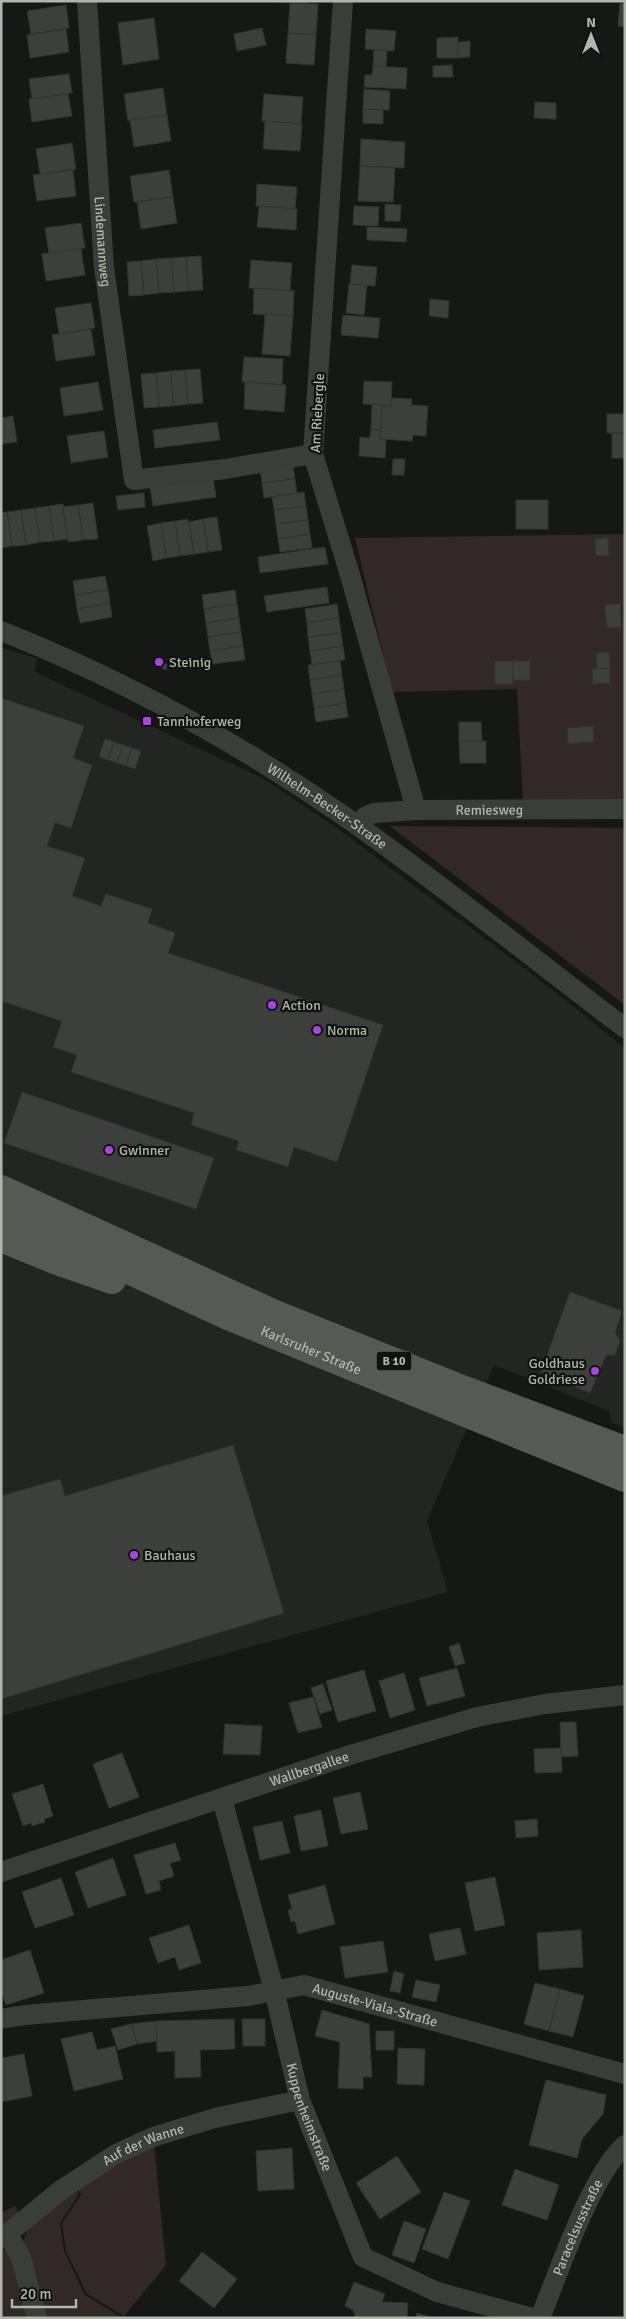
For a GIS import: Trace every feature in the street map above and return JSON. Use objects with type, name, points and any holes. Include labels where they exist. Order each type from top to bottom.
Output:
[{"type":"main road","name":"Karlsruher Straße","points":[[1,1189],[275,1314],[465,1390],[625,1450]]},
{"type":"main road","name":"Karlsruher Straße","points":[[1,1211],[228,1316],[625,1478]]},
{"type":"main road","points":[[1,1238],[56,1261],[228,1316]]},
{"type":"street","name":"Lindemannweg","points":[[87,1],[104,268],[134,480],[225,469],[313,454]]},
{"type":"street","name":"Am Riebergle","points":[[343,1],[313,454],[350,575],[416,810]]},
{"type":"street","name":"Wilhelm-Becker-Straße","points":[[1,631],[104,676],[191,720],[290,780],[359,826],[487,920],[625,1028]]},
{"type":"street","name":"Remiesweg","points":[[359,826],[365,817],[374,813],[416,810],[625,809]]},
{"type":"street","name":"Wallbergallee","points":[[1,1872],[350,1755],[477,1718],[544,1704],[625,1695]]},
{"type":"street","name":"Kuppenheimstraße","points":[[222,1799],[274,1990],[300,2100],[363,2257],[437,2292],[532,2318]]},
{"type":"street","name":"Auguste-Viala-Straße","points":[[1,2020],[25,2015],[248,1996],[304,1985],[625,2074]]},
{"type":"street","name":"Auf der Wanne","points":[[37,2318],[21,2258],[5,2236],[62,2190],[116,2154],[153,2137],[215,2118],[300,2100]]},
{"type":"street","name":"Paracelsusstraße","points":[[540,2318],[585,2209],[612,2156],[625,2145]]},
{"type":"shaded area","points":[[625,534],[625,799],[523,802],[517,689],[392,692],[355,538]]},
{"type":"shaded area","points":[[1,648],[37,658],[35,672],[262,778],[337,828],[532,974],[625,1048],[625,1428],[612,1423],[609,1411],[494,1365],[427,1521],[448,1592],[1,1716]]},
{"type":"shaded area","points":[[390,826],[625,828],[625,1005]]},
{"type":"shaded area","points":[[154,2144],[166,2265],[124,2316],[87,2294],[66,2251],[62,2223],[81,2195],[76,2187]]},
{"type":"shaded area","points":[[74,2188],[79,2194],[60,2223],[64,2251],[85,2295],[123,2318],[44,2318],[23,2242],[28,2228]]},
{"type":"shaded area","points":[[15,2206],[20,2214],[1,2227],[1,2213]]},
{"type":"shaded area","points":[[1,2250],[12,2251],[32,2318],[1,2318]]},
{"type":"building","points":[[269,1],[308,1],[308,4]]},
{"type":"building","points":[[290,3],[318,4],[316,35],[288,33]]},
{"type":"building","points":[[620,3],[625,4],[625,27],[618,26]]},
{"type":"building","points":[[66,5],[69,28],[31,34],[27,11]]},
{"type":"building","points":[[154,18],[159,59],[123,65],[118,23]]},
{"type":"building","points":[[262,28],[266,45],[237,51],[234,34]]},
{"type":"building","points":[[66,29],[69,52],[30,58],[27,35]]},
{"type":"building","points":[[366,29],[396,31],[394,51],[365,49]]},
{"type":"building","points":[[288,33],[316,35],[314,65],[286,63]]},
{"type":"building","points":[[458,37],[458,58],[437,58],[437,38]]},
{"type":"building","points":[[470,41],[470,57],[458,58],[458,42]]},
{"type":"building","points":[[374,50],[387,50],[386,67],[373,66]]},
{"type":"building","points":[[452,65],[453,77],[433,77],[433,66]]},
{"type":"building","points":[[373,66],[407,68],[406,89],[364,87],[365,75],[372,75]]},
{"type":"building","points":[[69,74],[72,93],[32,99],[29,79]]},
{"type":"building","points":[[163,88],[167,115],[128,121],[124,94]]},
{"type":"building","points":[[364,89],[390,91],[389,110],[363,109]]},
{"type":"building","points":[[68,94],[72,116],[32,122],[29,99]]},
{"type":"building","points":[[264,94],[303,97],[301,124],[262,121]]},
{"type":"building","points":[[535,102],[556,103],[556,119],[534,118]]},
{"type":"building","points":[[363,109],[383,110],[383,124],[363,123]]},
{"type":"building","points":[[167,115],[171,141],[134,147],[130,120]]},
{"type":"building","points":[[265,121],[302,124],[300,151],[263,149]]},
{"type":"building","points":[[361,139],[405,142],[404,168],[360,166]]},
{"type":"building","points":[[72,143],[76,169],[40,174],[36,149]]},
{"type":"building","points":[[360,166],[395,168],[393,202],[358,201]]},
{"type":"building","points":[[73,170],[76,196],[37,201],[33,175]]},
{"type":"building","points":[[169,170],[173,197],[134,202],[130,176]]},
{"type":"building","points":[[257,184],[297,187],[295,209],[256,206]]},
{"type":"building","points":[[173,197],[177,223],[141,229],[137,202]]},
{"type":"building","points":[[385,204],[401,205],[400,221],[385,221]]},
{"type":"building","points":[[259,206],[297,209],[296,230],[257,227]]},
{"type":"building","points":[[354,206],[379,207],[378,226],[353,225]]},
{"type":"building","points":[[81,223],[85,248],[49,254],[45,228]]},
{"type":"building","points":[[367,227],[407,229],[406,242],[367,240]]},
{"type":"building","points":[[81,249],[85,275],[46,281],[42,254]]},
{"type":"building","points":[[201,256],[203,290],[188,291],[186,257]]},
{"type":"building","points":[[186,257],[188,291],[174,292],[171,258]]},
{"type":"building","points":[[171,258],[174,292],[159,293],[156,259]]},
{"type":"building","points":[[156,259],[159,293],[144,295],[141,261]]},
{"type":"building","points":[[251,260],[292,263],[290,291],[249,288]]},
{"type":"building","points":[[141,261],[144,295],[129,296],[127,262]]},
{"type":"building","points":[[352,265],[377,267],[375,286],[350,284]]},
{"type":"building","points":[[349,284],[367,285],[364,315],[346,313]]},
{"type":"building","points":[[254,288],[294,291],[293,316],[253,314]]},
{"type":"building","points":[[430,299],[449,301],[448,318],[429,316]]},
{"type":"building","points":[[91,303],[95,328],[59,334],[55,308]]},
{"type":"building","points":[[265,314],[293,316],[290,356],[262,354]]},
{"type":"building","points":[[343,315],[380,318],[378,338],[341,335]]},
{"type":"building","points":[[91,329],[95,355],[56,361],[52,335]]},
{"type":"building","points":[[244,357],[283,359],[282,385],[242,382]]},
{"type":"building","points":[[200,369],[203,403],[188,404],[185,370]]},
{"type":"building","points":[[185,370],[188,404],[173,406],[171,371]]},
{"type":"building","points":[[171,371],[173,406],[159,407],[156,373]]},
{"type":"building","points":[[156,373],[159,407],[144,408],[141,374]]},
{"type":"building","points":[[364,381],[392,382],[391,406],[363,404]]},
{"type":"building","points":[[98,382],[103,410],[64,416],[60,388]]},
{"type":"building","points":[[245,382],[286,385],[284,412],[244,409]]},
{"type":"building","points":[[391,398],[412,399],[411,405],[428,406],[426,436],[413,435],[412,441],[380,439],[382,405],[391,406]]},
{"type":"building","points":[[372,404],[382,405],[381,430],[371,429]]},
{"type":"building","points":[[607,414],[625,414],[625,433],[607,433]]},
{"type":"building","points":[[13,416],[17,442],[1,444],[1,418]]},
{"type":"building","points":[[217,422],[220,440],[155,448],[153,430]]},
{"type":"building","points":[[371,429],[381,430],[380,439],[386,439],[385,458],[359,456],[360,437],[370,438]]},
{"type":"building","points":[[104,431],[108,457],[71,463],[67,436]]},
{"type":"building","points":[[612,433],[625,433],[625,458],[612,458]]},
{"type":"building","points":[[393,459],[405,459],[404,475],[392,475]]},
{"type":"building","points":[[293,465],[295,479],[262,483],[260,469]]},
{"type":"building","points":[[213,478],[216,497],[153,506],[150,487]]},
{"type":"building","points":[[295,479],[297,493],[264,498],[262,483]]},
{"type":"building","points":[[304,492],[306,506],[274,510],[272,497]]},
{"type":"building","points":[[144,493],[145,507],[118,510],[116,496]]},
{"type":"building","points":[[516,500],[548,500],[548,529],[516,529]]},
{"type":"building","points":[[93,503],[98,539],[83,540],[78,505]]},
{"type":"building","points":[[63,504],[68,539],[54,541],[49,506]]},
{"type":"building","points":[[78,505],[83,540],[68,542],[63,507]]},
{"type":"building","points":[[49,506],[54,541],[40,542],[35,508]]},
{"type":"building","points":[[306,506],[308,520],[276,524],[274,510]]},
{"type":"building","points":[[35,508],[40,542],[26,545],[21,510]]},
{"type":"building","points":[[21,510],[26,545],[12,546],[7,512]]},
{"type":"building","points":[[7,512],[12,546],[1,548],[1,513]]},
{"type":"building","points":[[217,517],[222,550],[208,552],[203,519]]},
{"type":"building","points":[[188,519],[194,554],[180,556],[175,521]]},
{"type":"building","points":[[203,519],[208,552],[194,554],[189,522]]},
{"type":"building","points":[[308,520],[310,534],[278,539],[276,524]]},
{"type":"building","points":[[175,521],[180,556],[166,558],[161,523]]},
{"type":"building","points":[[161,523],[166,558],[153,561],[147,526]]},
{"type":"building","points":[[310,534],[312,548],[280,552],[278,539]]},
{"type":"building","points":[[608,538],[609,555],[596,556],[595,539]]},
{"type":"building","points":[[325,547],[328,564],[260,573],[258,557]]},
{"type":"building","points":[[105,576],[108,590],[75,595],[73,581]]},
{"type":"building","points":[[327,587],[329,603],[267,612],[264,596]]},
{"type":"building","points":[[108,590],[110,603],[77,609],[75,595]]},
{"type":"building","points":[[235,590],[237,604],[204,609],[202,595]]},
{"type":"building","points":[[110,603],[112,617],[80,623],[77,609]]},
{"type":"building","points":[[237,604],[239,618],[206,623],[204,609]]},
{"type":"building","points":[[337,604],[339,618],[307,623],[305,609]]},
{"type":"building","points":[[620,604],[621,627],[607,628],[605,605]]},
{"type":"building","points":[[239,618],[241,632],[208,637],[206,623]]},
{"type":"building","points":[[339,618],[341,633],[308,637],[307,623]]},
{"type":"building","points":[[241,632],[243,646],[210,651],[208,637]]},
{"type":"building","points":[[341,633],[343,646],[310,651],[308,637]]},
{"type":"building","points":[[243,646],[245,660],[212,664],[210,651]]},
{"type":"building","points":[[343,646],[345,660],[312,665],[310,651]]},
{"type":"building","points":[[609,652],[610,668],[597,669],[596,653]]},
{"type":"building","name":"Steinig","points":[[157,660],[168,665],[166,670],[155,665]]},
{"type":"building","points":[[340,661],[342,675],[310,680],[308,665]]},
{"type":"building","points":[[495,661],[513,661],[513,684],[495,684]]},
{"type":"building","points":[[513,661],[530,661],[530,680],[513,680]]},
{"type":"building","points":[[610,668],[610,683],[593,684],[592,669]]},
{"type":"building","points":[[342,675],[344,689],[312,694],[310,680]]},
{"type":"building","points":[[344,689],[346,703],[314,708],[312,694]]},
{"type":"building","points":[[1,698],[84,726],[73,758],[92,765],[71,828],[55,823],[47,846],[85,858],[72,896],[101,906],[106,894],[152,909],[148,923],[175,933],[168,953],[383,1025],[337,1162],[294,1147],[288,1167],[236,1150],[239,1141],[191,1125],[194,1113],[71,1072],[77,1055],[53,1047],[62,1021],[1,1001]]},
{"type":"building","points":[[346,703],[348,717],[316,722],[314,708]]},
{"type":"building","points":[[459,722],[481,722],[482,741],[459,741]]},
{"type":"building","points":[[593,726],[594,742],[568,744],[567,728]]},
{"type":"building","points":[[105,739],[114,742],[108,760],[99,757]]},
{"type":"building","points":[[459,741],[486,741],[486,763],[460,763]]},
{"type":"building","points":[[114,742],[123,745],[117,763],[108,760]]},
{"type":"building","points":[[123,745],[132,748],[126,766],[117,763]]},
{"type":"building","points":[[132,748],[141,751],[135,769],[126,766]]},
{"type":"building","name":"Gwinner","points":[[22,1092],[214,1158],[196,1209],[4,1143]]},
{"type":"building","points":[[570,1292],[622,1311],[615,1333],[620,1341],[615,1355],[606,1355],[590,1393],[541,1372]]},
{"type":"building","name":"Bauhaus","points":[[233,1445],[284,1613],[1,1699],[1,1496],[60,1479],[65,1496]]},
{"type":"building","points":[[459,1643],[465,1663],[455,1666],[449,1647]]},
{"type":"building","points":[[457,1668],[465,1696],[427,1706],[419,1678]]},
{"type":"building","points":[[364,1670],[376,1711],[338,1722],[326,1681]]},
{"type":"building","points":[[404,1673],[415,1710],[390,1718],[379,1681]]},
{"type":"building","points":[[323,1684],[332,1710],[320,1714],[311,1688]]},
{"type":"building","points":[[313,1697],[322,1727],[298,1733],[289,1703]]},
{"type":"building","points":[[560,1722],[576,1722],[578,1756],[561,1757]]},
{"type":"building","points":[[225,1724],[262,1726],[260,1755],[223,1754]]},
{"type":"building","points":[[561,1748],[562,1772],[535,1773],[534,1749]]},
{"type":"building","points":[[122,1753],[139,1797],[109,1808],[93,1764]]},
{"type":"building","points":[[43,1784],[53,1816],[44,1819],[45,1822],[32,1826],[31,1823],[23,1826],[12,1794]]},
{"type":"building","points":[[360,1792],[368,1829],[341,1834],[333,1798]]},
{"type":"building","points":[[321,1810],[328,1846],[301,1851],[294,1816]]},
{"type":"building","points":[[537,1819],[538,1836],[516,1838],[515,1821]]},
{"type":"building","points":[[282,1821],[290,1853],[260,1860],[253,1827]]},
{"type":"building","points":[[175,1843],[181,1860],[170,1863],[174,1876],[159,1881],[161,1890],[146,1894],[134,1855]]},
{"type":"building","points":[[113,1858],[126,1895],[88,1908],[75,1872]]},
{"type":"building","points":[[495,1877],[505,1925],[475,1931],[465,1883]]},
{"type":"building","points":[[61,1878],[74,1915],[35,1928],[22,1892]]},
{"type":"building","points":[[325,1885],[335,1924],[298,1934],[295,1921],[291,1922],[288,1910],[292,1909],[288,1895]]},
{"type":"building","points":[[189,1925],[201,1963],[179,1970],[175,1957],[158,1963],[149,1938]]},
{"type":"building","points":[[460,1928],[466,1954],[435,1961],[429,1934]]},
{"type":"building","points":[[581,1930],[583,1967],[539,1970],[537,1933]]},
{"type":"building","points":[[383,1941],[388,1972],[345,1978],[340,1947]]},
{"type":"building","points":[[30,1950],[44,1993],[6,2005],[1,1990],[1,1960]]},
{"type":"building","points":[[394,1971],[404,1974],[400,1993],[390,1991]]},
{"type":"building","points":[[416,1980],[440,1985],[436,2002],[412,1997]]},
{"type":"building","points":[[535,1983],[560,1989],[549,2031],[524,2024]]},
{"type":"building","points":[[560,1989],[584,1996],[573,2037],[549,2031]]},
{"type":"building","points":[[322,2010],[369,2024],[372,2077],[363,2077],[363,2089],[338,2088],[340,2042],[315,2036]]},
{"type":"building","points":[[234,2019],[235,2049],[200,2050],[201,2077],[175,2078],[175,2051],[157,2052],[156,2021]]},
{"type":"building","points":[[242,2019],[265,2019],[265,2046],[243,2046]]},
{"type":"building","points":[[156,2021],[157,2041],[137,2044],[131,2024]]},
{"type":"building","points":[[131,2024],[137,2044],[118,2050],[111,2029]]},
{"type":"building","points":[[376,2031],[394,2031],[394,2050],[376,2050]]},
{"type":"building","points":[[92,2032],[97,2050],[115,2046],[123,2079],[74,2091],[61,2039]]},
{"type":"building","points":[[398,2048],[425,2049],[424,2085],[397,2084]]},
{"type":"building","points":[[24,2054],[32,2096],[1,2102],[1,2058]]},
{"type":"building","points":[[546,2080],[606,2095],[603,2114],[582,2139],[577,2158],[529,2145]]},
{"type":"building","points":[[292,2148],[294,2189],[258,2191],[256,2151]]},
{"type":"building","points":[[397,2156],[421,2192],[380,2219],[356,2183]]},
{"type":"building","points":[[515,2169],[559,2185],[547,2220],[502,2205]]},
{"type":"building","points":[[444,2192],[470,2201],[448,2259],[422,2249]]},
{"type":"building","points":[[404,2221],[426,2229],[414,2263],[392,2255]]},
{"type":"building","points":[[202,2252],[237,2279],[214,2308],[179,2281]]},
{"type":"building","points":[[354,2282],[385,2294],[382,2302],[408,2303],[407,2318],[355,2318],[354,2311],[345,2306]]},
{"type":"building","points":[[417,2313],[433,2318],[416,2318]]},
{"type":"place","name":"Steinig","points":[[159,662]]},
{"type":"place","name":"Tannhoferweg","points":[[147,721]]},
{"type":"place","name":"Action","points":[[272,1005]]},
{"type":"place","name":"Norma","points":[[317,1030]]},
{"type":"place","name":"Gwinner","points":[[109,1150]]},
{"type":"place","name":"Goldhaus Goldriese","points":[[595,1371]]},
{"type":"place","name":"Bauhaus","points":[[134,1555]]}]
